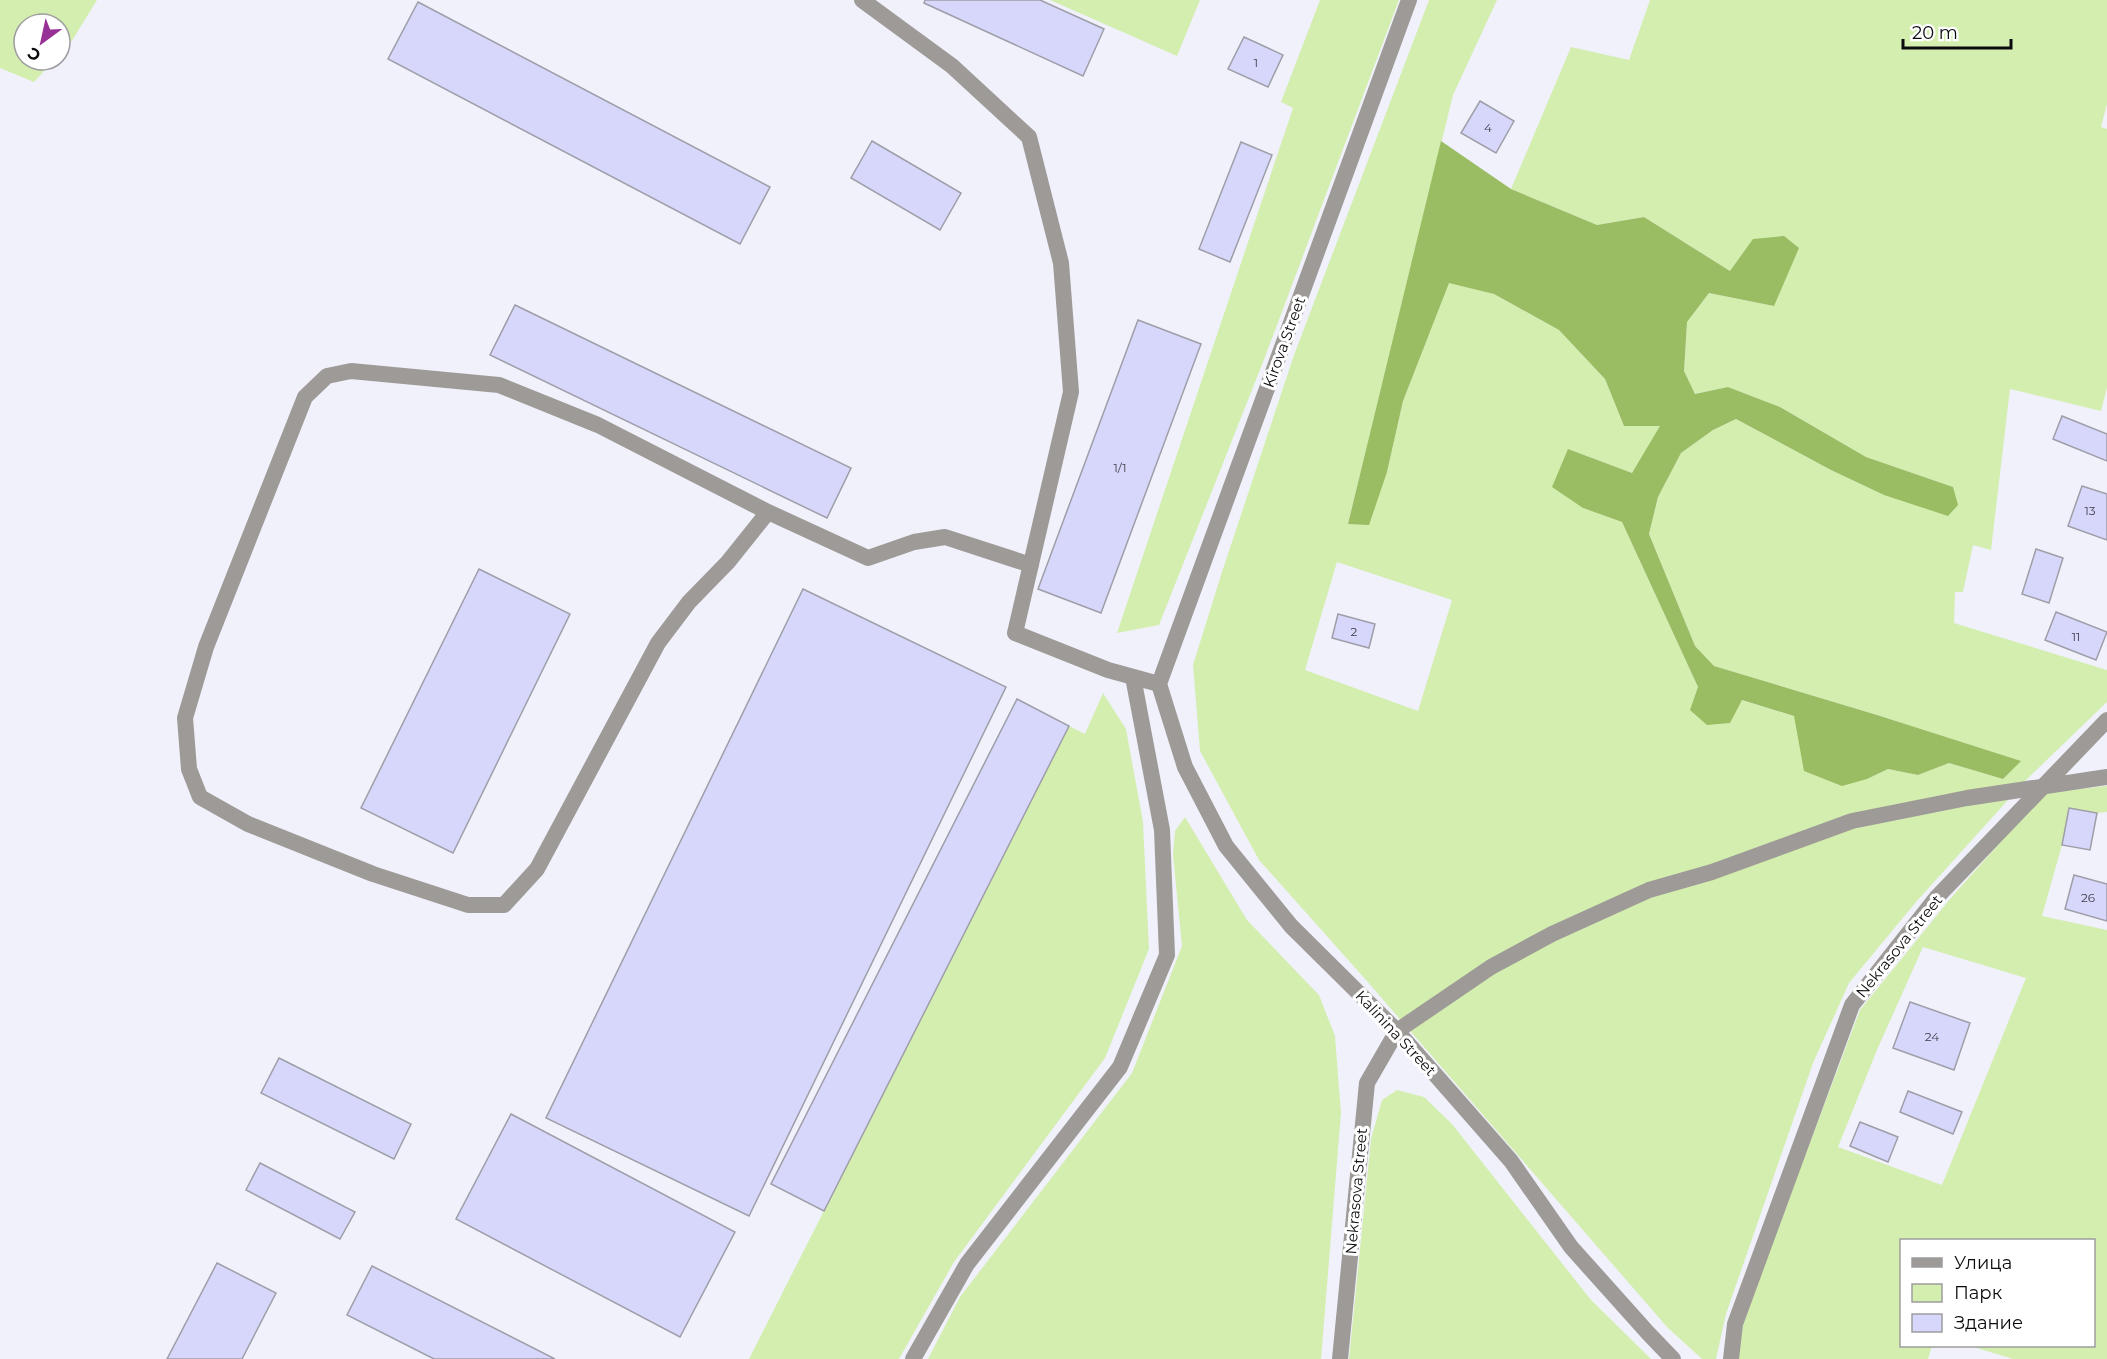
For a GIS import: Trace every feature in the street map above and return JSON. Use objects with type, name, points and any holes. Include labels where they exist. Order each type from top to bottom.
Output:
[{"type":"street","points":[[862,0],[952,66],[1029,137],[1061,263],[1071,392],[1015,633],[1108,670],[1160,684]]},
{"type":"street","name":"Kirova Street","points":[[1160,684],[1409,0]]},
{"type":"street","points":[[768,512],[728,562],[689,602],[658,644],[537,869],[504,905],[468,905],[373,874],[248,824],[200,797],[189,769],[185,718],[206,647],[305,397],[327,376],[351,371],[500,385],[598,425],[768,512],[867,558],[914,542],[945,537],[1031,565]]},
{"type":"street","points":[[913,1359],[967,1264],[1120,1067],[1167,955],[1162,830],[1133,677]]},
{"type":"street","name":"Kalinina Street","points":[[1160,684],[1185,767],[1226,846],[1291,926],[1397,1031],[1511,1161],[1571,1246],[1673,1359]]},
{"type":"street","name":"Nekrasova Street","points":[[1731,1359],[1735,1324],[1851,1005],[1937,897],[2107,720]]},
{"type":"street","points":[[1397,1031],[1491,967],[1552,934],[1649,890],[1712,872],[1852,821],[1967,798],[2107,777]]},
{"type":"street","name":"Nekrasova Street","points":[[1340,1359],[1366,1083],[1397,1031]]},
{"type":"green space","points":[[0,0],[97,0],[72,40],[72,12],[12,12],[12,72],[43,72],[34,82],[0,68]]},
{"type":"green space","points":[[1050,0],[1200,0],[1177,56]]},
{"type":"green space","points":[[1320,0],[1399,0],[1265,357],[1159,625],[1117,633],[1293,108],[1281,102]]},
{"type":"green space","points":[[1429,0],[1497,0],[1453,95],[1348,524],[1387,472],[1403,401],[1449,282],[1494,294],[1559,330],[1605,379],[1624,426],[1661,426],[1632,473],[1568,449],[1583,508],[1622,522],[1698,687],[1794,716],[1867,779],[1888,769],[1918,775],[1949,763],[2003,779],[2020,761],[1714,666],[1695,646],[1649,534],[1658,497],[1681,453],[1713,430],[1736,419],[1831,470],[1884,495],[1953,487],[1866,457],[1780,407],[1728,387],[1695,394],[1684,371],[1687,322],[1709,293],[1774,306],[1730,271],[1644,217],[1597,225],[1511,189],[1571,47],[1629,60],[1650,0],[2107,0],[2107,104],[2101,127],[2107,129],[2107,388],[2101,411],[2010,389],[1991,550],[1973,545],[1963,592],[1955,592],[1954,623],[2107,670],[2107,702],[2026,780],[1916,902],[1849,983],[1813,1063],[1726,1314],[1716,1359],[1702,1359],[1667,1327],[1259,860],[1200,751],[1193,665],[1294,355]],"holes":[[[1337,562],[1452,600],[1418,711],[1305,670]]]},
{"type":"green space","points":[[1441,141],[1511,189],[1597,225],[1644,217],[1730,271],[1753,239],[1784,236],[1799,248],[1774,306],[1709,293],[1687,322],[1684,371],[1695,394],[1728,387],[1780,407],[1866,457],[1953,487],[1958,505],[1948,516],[1884,495],[1831,470],[1736,419],[1713,430],[1681,453],[1658,497],[1649,534],[1695,646],[1714,666],[2021,761],[2003,779],[1949,763],[1918,775],[1888,769],[1867,779],[1842,786],[1804,771],[1794,716],[1742,700],[1730,723],[1707,725],[1690,710],[1698,687],[1622,522],[1583,508],[1552,487],[1568,449],[1632,473],[1660,426],[1624,426],[1605,379],[1559,330],[1494,294],[1449,283],[1403,401],[1387,472],[1369,525],[1348,524]]},
{"type":"green space","points":[[1103,693],[1126,729],[1143,822],[1149,949],[1105,1058],[954,1262],[899,1359],[749,1359],[1069,726],[1085,734]]},
{"type":"green space","points":[[2107,786],[2107,812],[2097,813],[2069,808],[2062,845],[2042,916],[2107,930],[2107,1359],[2013,1359],[1973,1347],[2095,1347],[2095,1239],[1900,1239],[1900,1347],[1932,1347],[1928,1359],[1736,1359],[1746,1312],[1860,1010],[1950,899],[2044,793]],"holes":[[[1923,947],[2026,978],[1942,1185],[1838,1147],[1877,1050]]]},
{"type":"green space","points":[[1185,817],[1247,920],[1319,995],[1335,1036],[1341,1113],[1321,1359],[928,1359],[960,1297],[1132,1073],[1182,946],[1173,855],[1175,831]]},
{"type":"green space","points":[[1397,1090],[1424,1097],[1452,1124],[1591,1300],[1651,1359],[1349,1359],[1371,1139],[1382,1100]]},
{"type":"building","points":[[925,0],[1040,0],[1104,29],[1083,76],[924,3]]},
{"type":"building","points":[[418,2],[770,187],[740,244],[388,59]]},
{"type":"building","points":[[1244,37],[1283,55],[1268,87],[1228,69]]},
{"type":"building","points":[[1480,101],[1514,121],[1496,153],[1461,133]]},
{"type":"building","points":[[872,141],[961,193],[940,230],[851,178]]},
{"type":"building","points":[[1241,142],[1272,155],[1230,262],[1199,249]]},
{"type":"building","points":[[515,305],[851,468],[827,518],[490,355]]},
{"type":"building","points":[[1138,320],[1201,344],[1101,613],[1038,589]]},
{"type":"building","points":[[2062,416],[2107,434],[2107,461],[2053,439]]},
{"type":"building","points":[[2082,486],[2107,494],[2107,540],[2068,526]]},
{"type":"building","points":[[2036,549],[2063,558],[2049,603],[2022,594]]},
{"type":"building","points":[[479,569],[570,614],[453,853],[361,808]]},
{"type":"building","points":[[803,589],[1006,687],[749,1216],[546,1118]]},
{"type":"building","points":[[2056,612],[2107,632],[2096,660],[2045,640]]},
{"type":"building","points":[[1338,614],[1375,624],[1369,648],[1332,638]]},
{"type":"building","points":[[1017,699],[1069,726],[824,1211],[771,1184]]},
{"type":"building","points":[[2069,808],[2097,813],[2090,850],[2062,845]]},
{"type":"building","points":[[2074,875],[2107,884],[2107,921],[2065,909]]},
{"type":"building","points":[[1910,1002],[1970,1023],[1954,1070],[1893,1048]]},
{"type":"building","points":[[279,1058],[411,1124],[394,1159],[261,1093]]},
{"type":"building","points":[[1908,1091],[1962,1112],[1953,1134],[1900,1112]]},
{"type":"building","points":[[511,1114],[735,1232],[680,1337],[456,1219]]},
{"type":"building","points":[[1860,1122],[1898,1137],[1888,1162],[1850,1146]]},
{"type":"building","points":[[260,1163],[355,1212],[340,1239],[246,1190]]},
{"type":"building","points":[[217,1263],[276,1293],[242,1359],[167,1359]]},
{"type":"building","points":[[372,1266],[555,1359],[434,1359],[347,1315]]}]
